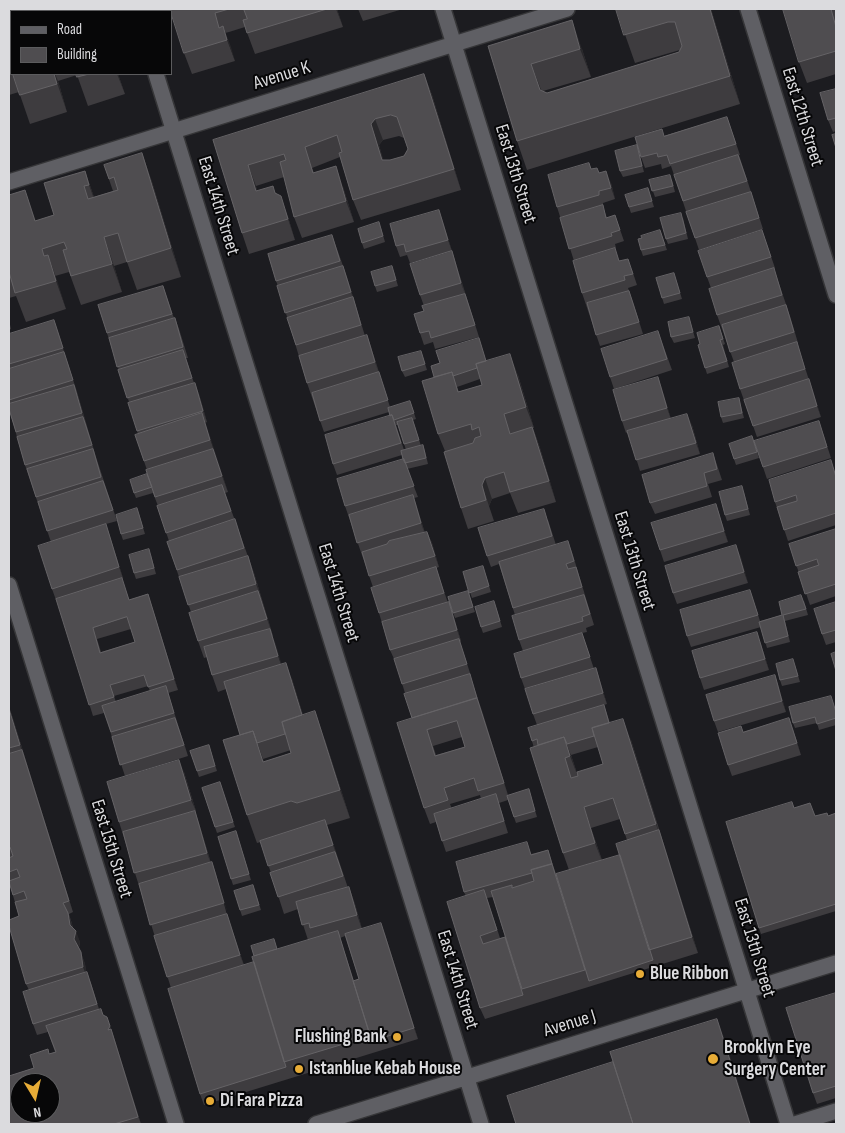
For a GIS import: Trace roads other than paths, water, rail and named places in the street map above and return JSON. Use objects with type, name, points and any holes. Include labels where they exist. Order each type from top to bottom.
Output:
[{"type":"street","name":"East 13th Street","points":[[443,9],[788,1124]]},
{"type":"street","name":"Avenue K","points":[[9,182],[567,9]]},
{"type":"street","name":"East 12th Street","points":[[748,9],[836,295]]},
{"type":"street","name":"East 14th Street","points":[[156,75],[481,1124]]},
{"type":"street","name":"East 15th Street","points":[[9,585],[176,1124]]},
{"type":"street","name":"Avenue J","points":[[316,1124],[836,963]]},
{"type":"street","points":[[795,1124],[836,1111]]},
{"type":"place","name":"Blue Ribbon","points":[[640,974]]},
{"type":"place","name":"Flushing Bank","points":[[397,1037]]},
{"type":"place","name":"Brooklyn Eye Surgery Center","points":[[713,1059]]},
{"type":"place","name":"Istanblue Kebab House","points":[[299,1069]]},
{"type":"place","name":"Di Fara Pizza","points":[[210,1101]]}]
